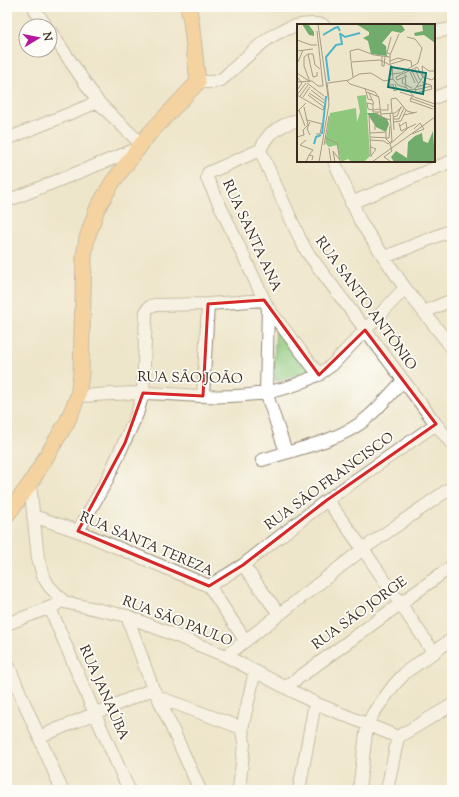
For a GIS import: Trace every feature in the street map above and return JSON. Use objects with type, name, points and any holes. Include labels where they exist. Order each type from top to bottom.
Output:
[{"type":"main road","points":[[7,515],[30,484],[67,422],[78,396],[81,374],[84,257],[87,238],[97,209],[112,183],[149,134],[198,82],[191,20],[188,7]]},
{"type":"street","points":[[36,10],[41,18]]},
{"type":"street","points":[[198,82],[213,82],[221,80],[266,40],[284,30],[297,26]]},
{"type":"street","points":[[435,32],[452,29]]},
{"type":"street","points":[[7,201],[140,146],[98,102],[58,43]]},
{"type":"street","points":[[435,98],[452,91]]},
{"type":"street","points":[[7,139],[98,102]]},
{"type":"street","points":[[260,150],[271,133],[284,125],[297,120]]},
{"type":"street","name":"RUA SANTA ANA","points":[[260,150],[208,173],[207,177],[266,304],[319,375]]},
{"type":"street","name":"RUA SANTO ANTÔNIO","points":[[260,150],[300,239],[308,252],[403,381],[452,444]]},
{"type":"street","points":[[351,202],[452,161]]},
{"type":"street","points":[[334,162],[361,223],[405,288],[452,348]]},
{"type":"street","points":[[385,257],[452,230]]},
{"type":"street","name":"RUA SÃO JOÃO","points":[[78,396],[142,393],[202,396],[251,395],[304,382],[319,375],[332,365],[405,288]]},
{"type":"street","points":[[424,312],[452,300]]},
{"type":"street","points":[[202,396],[208,304]]},
{"type":"street","points":[[78,531],[107,480],[137,414],[142,393],[147,309],[155,305],[266,304]]},
{"type":"street","name":"RUA SANTA ANA","points":[[266,304],[266,392],[286,452]]},
{"type":"street","points":[[262,460],[325,440],[358,425],[367,418],[403,381]]},
{"type":"street","name":"RUA SÃO FRANCISCO","points":[[209,586],[242,565],[327,500],[436,424]]},
{"type":"street","points":[[7,624],[64,602],[54,592],[43,576],[38,558],[30,484]]},
{"type":"street","points":[[226,656],[363,550],[452,487]]},
{"type":"street","points":[[327,500],[434,653]]},
{"type":"street","name":"RUA SANTA TEREZA","points":[[34,516],[78,531],[209,586],[245,640]]},
{"type":"street","points":[[242,565],[279,614]]},
{"type":"street","name":"RUA SÃO JORGE","points":[[286,687],[452,566]]},
{"type":"street","name":"RUA SÃO PAULO","points":[[64,602],[127,616],[226,656],[315,703],[398,737]]},
{"type":"street","name":"RUA JANAÚBA","points":[[50,608],[129,790]]},
{"type":"street","points":[[127,616],[156,693],[200,790]]},
{"type":"street","points":[[359,790],[367,725],[374,712],[394,685],[406,672],[452,640]]},
{"type":"street","points":[[7,663],[62,790]]},
{"type":"street","points":[[239,790],[244,744],[242,728],[255,671]]},
{"type":"street","points":[[39,737],[95,714],[156,693],[242,728]]},
{"type":"street","points":[[299,790],[315,703]]},
{"type":"street","points":[[387,790],[398,737],[452,705]]},
{"type":"highlighted area","points":[[264,300],[319,375],[365,330],[436,424],[327,500],[243,565],[209,586],[78,531],[125,443],[143,393],[203,396],[208,304]]},
{"type":"green space","points":[[276,325],[310,371],[276,381],[273,376]]}]
